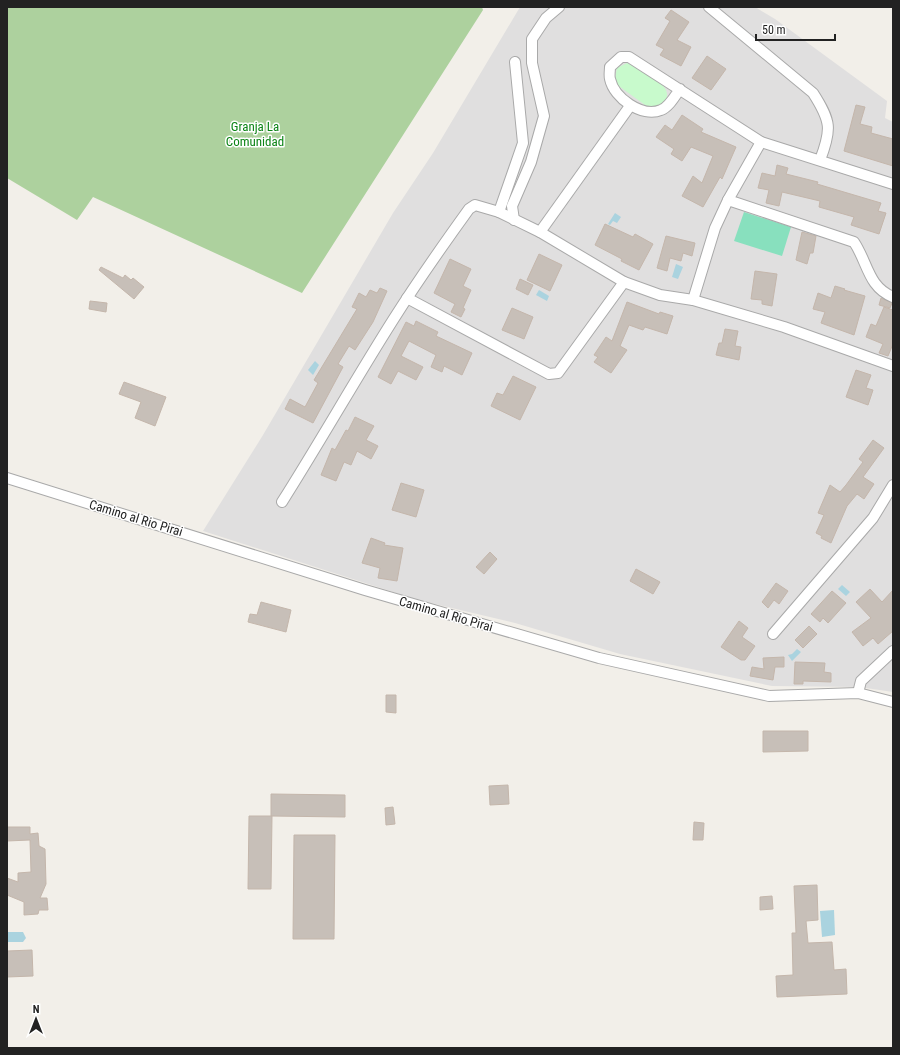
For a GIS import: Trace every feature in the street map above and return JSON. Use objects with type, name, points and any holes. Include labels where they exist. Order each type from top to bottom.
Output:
[{"type":"street","points":[[514,220],[512,206],[531,162],[544,116],[532,63],[532,39],[546,18],[559,7]]},
{"type":"street","points":[[709,7],[813,93],[825,112],[828,125],[828,139],[820,160]]},
{"type":"street","points":[[680,89],[662,110],[654,112],[642,111],[630,106],[618,94],[610,79],[610,67],[621,57],[629,56],[680,89],[761,142],[893,184]]},
{"type":"street","points":[[499,212],[523,143],[515,62]]},
{"type":"street","points":[[540,232],[630,106]]},
{"type":"street","points":[[693,300],[715,228],[728,200],[761,142]]},
{"type":"street","points":[[728,200],[854,242],[876,287],[884,294],[893,297]]},
{"type":"street","points":[[282,502],[407,298],[435,255],[469,209],[474,205],[499,212],[540,232],[624,282],[660,295],[693,300],[790,330],[893,366]]},
{"type":"street","points":[[407,298],[549,374],[558,373],[569,360],[624,282]]},
{"type":"street","name":"Camino al Rio Pirai","points":[[7,478],[365,590],[599,658],[769,696],[858,693],[893,702]]},
{"type":"street","points":[[773,634],[873,518],[893,485]]},
{"type":"street","points":[[858,693],[862,681],[893,651]]},
{"type":"shaded area","points":[[520,7],[755,7],[775,19],[887,101],[885,118],[893,122],[893,692],[859,687],[772,686],[620,654],[515,623],[418,600],[203,531],[263,435],[393,213],[433,153]]},
{"type":"green space","name":"Granja La Comunidad","points":[[7,7],[482,7],[483,10],[302,293],[93,197],[77,220],[7,178]]},
{"type":"green space","points":[[627,63],[643,70],[660,82],[666,89],[667,96],[663,103],[653,108],[645,105],[616,84],[615,78],[617,68]]},
{"type":"green space","points":[[744,212],[791,227],[782,256],[734,241]]},
{"type":"water","points":[[615,213],[621,217],[617,223],[613,221],[610,225],[608,224]]},
{"type":"water","points":[[676,264],[683,267],[678,279],[672,277]]},
{"type":"water","points":[[539,290],[549,296],[547,301],[536,295]]},
{"type":"water","points":[[315,361],[319,365],[313,375],[308,370]]},
{"type":"water","points":[[842,585],[850,592],[846,596],[838,589]]},
{"type":"water","points":[[797,649],[801,652],[792,661],[788,655],[792,654]]},
{"type":"water","points":[[834,910],[835,935],[822,937],[820,911]]},
{"type":"water","points":[[7,932],[23,932],[26,938],[23,942],[7,942]]},
{"type":"building","points":[[671,10],[689,22],[677,40],[691,47],[681,66],[660,55],[664,49],[656,45],[670,21],[665,18]]},
{"type":"building","points":[[707,56],[726,69],[711,90],[692,78]]},
{"type":"building","points":[[856,105],[865,107],[860,124],[872,127],[871,133],[893,139],[893,166],[844,151]]},
{"type":"building","points":[[682,115],[703,129],[701,132],[736,147],[722,179],[720,177],[703,207],[682,196],[693,176],[702,183],[713,156],[691,147],[682,161],[671,154],[674,149],[656,137],[665,125],[672,130]]},
{"type":"building","points":[[777,165],[788,168],[786,174],[818,182],[817,184],[881,203],[878,211],[886,213],[879,234],[851,225],[854,217],[819,207],[820,201],[782,192],[779,206],[766,203],[769,190],[758,188],[762,173],[775,176]]},
{"type":"building","points":[[605,224],[633,237],[635,234],[653,244],[639,270],[595,245]]},
{"type":"building","points":[[802,232],[816,236],[813,253],[810,253],[807,264],[796,260]]},
{"type":"building","points":[[666,236],[695,243],[692,256],[683,253],[681,261],[670,258],[667,271],[657,268]]},
{"type":"building","points":[[539,254],[562,265],[550,291],[527,280]]},
{"type":"building","points":[[450,259],[471,269],[463,286],[471,290],[463,308],[465,309],[461,317],[451,312],[455,304],[434,293]]},
{"type":"building","points":[[101,267],[123,278],[125,275],[131,280],[133,278],[144,287],[134,299],[99,270]]},
{"type":"building","points":[[755,271],[777,274],[772,306],[762,304],[762,300],[751,299]]},
{"type":"building","points":[[520,279],[533,285],[528,295],[516,289]]},
{"type":"building","points":[[835,286],[865,296],[854,335],[821,323],[825,312],[813,309],[818,293],[831,298]]},
{"type":"building","points":[[380,288],[387,291],[373,322],[355,350],[349,346],[338,364],[343,367],[313,423],[285,409],[290,399],[305,407],[318,383],[314,380],[357,309],[352,307],[359,293],[366,297],[370,290],[377,293]]},
{"type":"building","points":[[881,298],[892,303],[890,308],[879,305]]},
{"type":"building","points":[[90,301],[107,303],[106,312],[89,309]]},
{"type":"building","points":[[627,302],[659,314],[660,312],[673,316],[667,334],[645,327],[643,330],[629,325],[620,346],[627,350],[611,373],[594,362],[598,357],[594,355],[606,337],[612,341]]},
{"type":"building","points":[[884,307],[893,310],[893,344],[888,356],[879,353],[883,344],[866,337],[871,324],[876,326]]},
{"type":"building","points":[[512,308],[533,317],[524,339],[502,330]]},
{"type":"building","points":[[416,321],[438,332],[436,336],[472,353],[462,375],[444,366],[442,372],[431,367],[436,355],[409,341],[401,356],[423,367],[416,380],[398,371],[391,384],[378,377],[406,322],[414,326]]},
{"type":"building","points":[[725,329],[738,331],[735,346],[741,347],[739,360],[716,355],[719,343],[722,343]]},
{"type":"building","points":[[856,370],[871,375],[866,388],[873,390],[868,405],[846,397]]},
{"type":"building","points":[[513,376],[536,387],[520,420],[491,406],[497,393],[503,395]]},
{"type":"building","points":[[124,382],[166,397],[155,426],[135,418],[141,402],[119,394]]},
{"type":"building","points":[[355,417],[374,426],[366,440],[378,446],[371,459],[357,451],[351,465],[344,462],[336,481],[321,475],[332,448],[335,450],[346,430],[348,431]]},
{"type":"building","points":[[873,440],[884,448],[863,477],[874,484],[864,499],[857,494],[847,506],[831,543],[821,538],[822,536],[816,533],[824,515],[818,513],[830,485],[840,492],[863,462],[859,459]]},
{"type":"building","points":[[401,483],[424,490],[416,517],[392,510]]},
{"type":"building","points":[[371,538],[385,543],[384,545],[403,548],[397,581],[378,578],[380,568],[362,563]]},
{"type":"building","points":[[490,552],[497,559],[484,574],[476,567]]},
{"type":"building","points":[[636,569],[660,582],[653,594],[630,581]]},
{"type":"building","points":[[776,583],[788,591],[779,604],[774,600],[768,608],[762,602]]},
{"type":"building","points":[[870,589],[882,602],[893,590],[893,631],[878,644],[873,638],[863,646],[852,632],[871,618],[856,602]]},
{"type":"building","points":[[832,591],[846,603],[828,623],[823,618],[820,622],[811,614]]},
{"type":"building","points":[[261,602],[291,610],[286,632],[248,622],[250,614],[257,615]]},
{"type":"building","points":[[739,621],[748,628],[742,637],[755,646],[745,660],[741,660],[721,647]]},
{"type":"building","points":[[809,626],[817,634],[803,648],[795,640]]},
{"type":"building","points":[[784,657],[784,667],[775,667],[773,680],[750,676],[752,667],[764,669],[763,658]]},
{"type":"building","points":[[795,662],[825,663],[824,672],[831,673],[831,682],[803,681],[803,684],[794,684]]},
{"type":"building","points":[[386,695],[396,695],[396,713],[386,712]]},
{"type":"building","points":[[763,731],[808,731],[808,751],[763,752]]},
{"type":"building","points":[[508,785],[509,804],[490,805],[489,786]]},
{"type":"building","points":[[271,794],[345,795],[345,817],[271,816]]},
{"type":"building","points":[[393,807],[395,824],[386,825],[385,808]]},
{"type":"building","points":[[249,816],[272,816],[271,889],[248,889]]},
{"type":"building","points":[[694,822],[704,823],[703,840],[693,840]]},
{"type":"building","points":[[7,827],[30,827],[30,834],[38,833],[39,846],[45,849],[46,884],[40,898],[47,898],[48,910],[39,910],[38,914],[24,915],[24,902],[7,895],[7,878],[18,882],[18,873],[31,872],[30,840],[7,841]]},
{"type":"building","points":[[294,835],[335,835],[334,939],[293,939]]},
{"type":"building","points":[[817,885],[818,920],[806,921],[808,943],[832,942],[834,970],[846,969],[847,994],[777,997],[776,976],[793,975],[792,933],[796,933],[794,886]]},
{"type":"building","points":[[772,896],[773,909],[760,910],[760,897]]},
{"type":"building","points":[[32,950],[33,976],[7,977],[7,951]]}]
